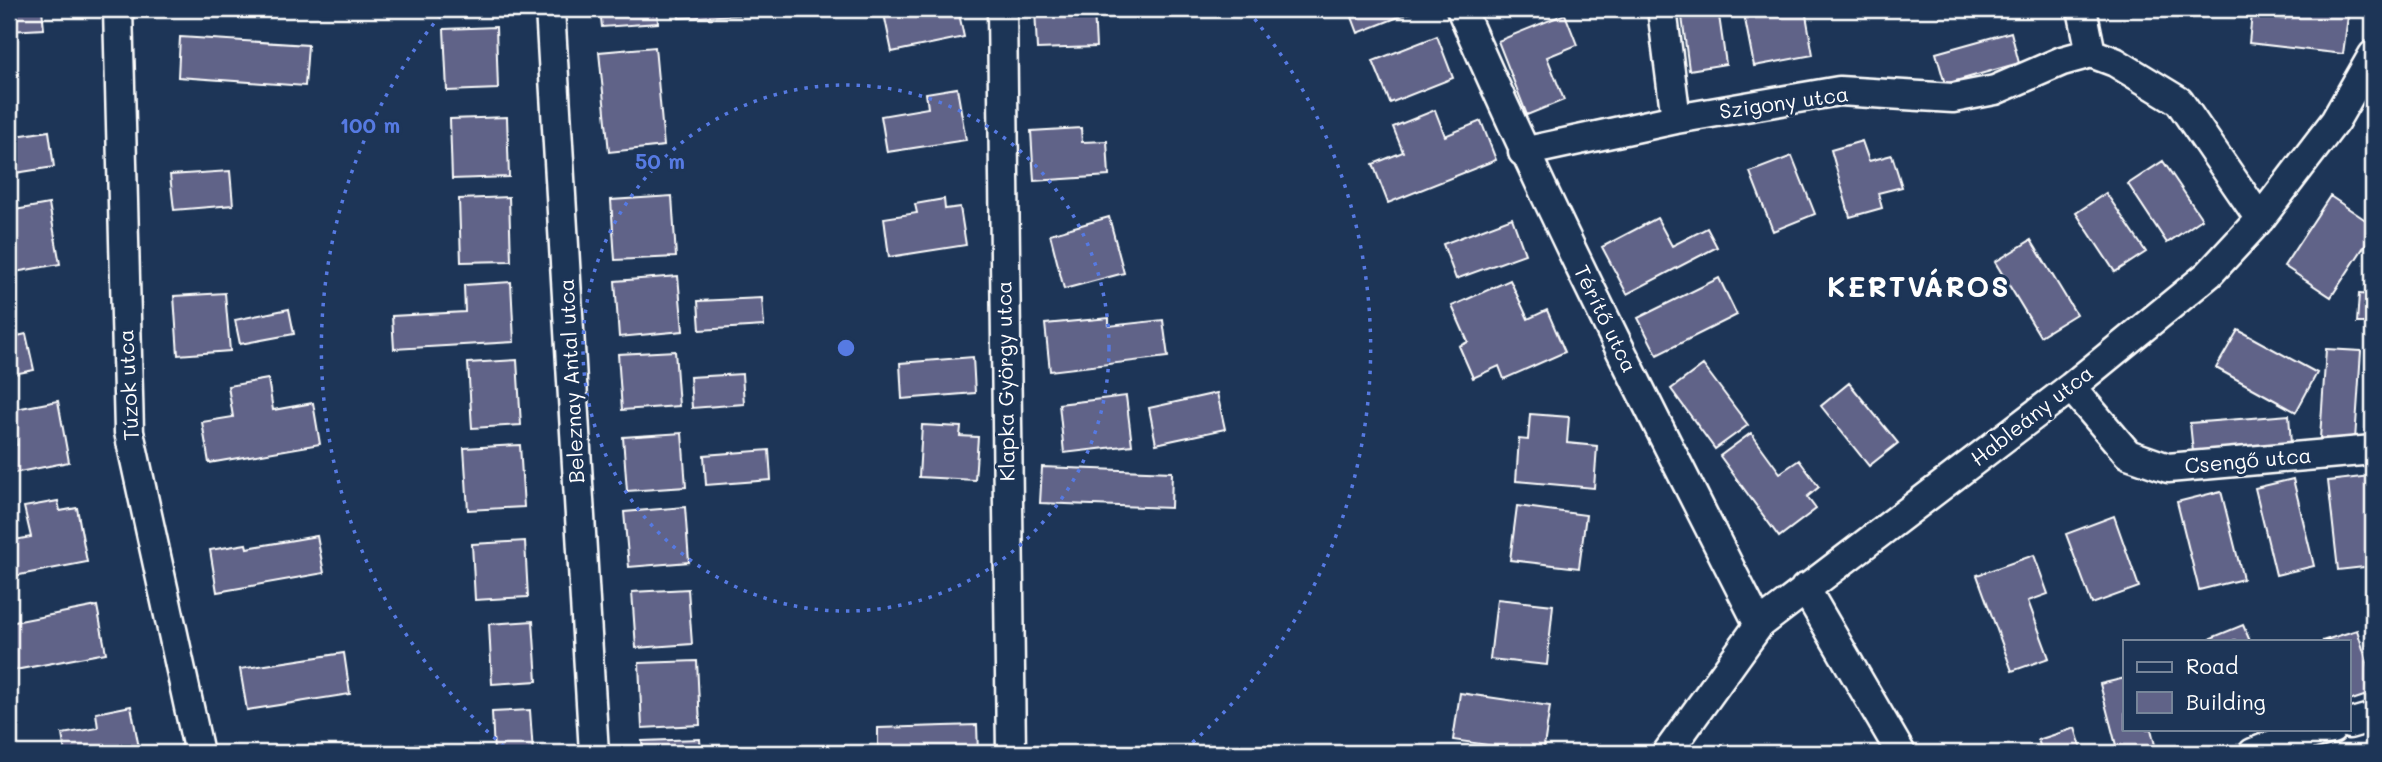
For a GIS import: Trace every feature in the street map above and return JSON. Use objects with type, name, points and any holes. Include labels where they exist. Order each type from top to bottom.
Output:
[{"type":"street","name":"Túzok utca","points":[[118,9],[128,432],[199,753]]},
{"type":"street","name":"Beleznay Antal utca","points":[[550,9],[594,753]]},
{"type":"street","name":"Klapka György utca","points":[[1002,9],[1011,753]]},
{"type":"street","name":"Térítő utca","points":[[1461,9],[1523,152],[1640,392],[1759,625]]},
{"type":"street","points":[[1662,9],[1676,119]]},
{"type":"street","points":[[2082,9],[2091,53],[2115,62],[2179,101],[2260,219]]},
{"type":"street","name":"Szigony utca","points":[[1523,152],[1676,119],[1839,91],[1954,98],[1995,90],[2062,61],[2091,53]]},
{"type":"street","name":"Hableány utca","points":[[1667,753],[1759,625],[2071,387],[2209,274],[2260,219],[2335,121],[2373,55]]},
{"type":"street","name":"Csengő utca","points":[[2071,387],[2128,454],[2168,468],[2373,450]]},
{"type":"street","points":[[1805,588],[1901,753]]},
{"type":"street","points":[[2350,724],[2373,717]]},
{"type":"street","points":[[2253,753],[2275,744],[2328,730]]},
{"type":"building","points":[[9,9],[42,9],[44,29],[9,31]]},
{"type":"building","points":[[600,9],[657,9],[658,23],[602,27]]},
{"type":"building","points":[[678,9],[738,9],[739,15],[679,18]]},
{"type":"building","points":[[883,9],[958,9],[964,37],[892,52]]},
{"type":"building","points":[[1035,9],[1094,9],[1096,47],[1037,49]]},
{"type":"building","points":[[1349,9],[1419,9],[1358,33]]},
{"type":"building","points":[[1681,9],[1718,9],[1726,64],[1689,70]]},
{"type":"building","points":[[1743,9],[1805,9],[1813,55],[1754,66]]},
{"type":"building","points":[[2286,9],[2349,9],[2343,54],[2249,43],[2252,14],[2285,19]]},
{"type":"building","points":[[1565,14],[1577,45],[1547,57],[1564,100],[1527,115],[1498,41]]},
{"type":"building","points":[[496,27],[498,89],[447,91],[444,29]]},
{"type":"building","points":[[2011,32],[2019,63],[1945,84],[1936,53]]},
{"type":"building","points":[[1437,36],[1453,78],[1390,103],[1373,61]]},
{"type":"building","points":[[180,37],[308,45],[305,86],[178,77]]},
{"type":"building","points":[[655,47],[664,146],[609,152],[599,52]]},
{"type":"building","points":[[957,88],[966,140],[887,152],[881,116],[928,108],[926,93]]},
{"type":"building","points":[[1435,110],[1445,136],[1481,121],[1496,160],[1388,203],[1373,164],[1403,152],[1393,127]]},
{"type":"building","points":[[507,117],[509,177],[452,179],[450,119]]},
{"type":"building","points":[[1081,128],[1082,142],[1107,141],[1109,176],[1034,181],[1031,131]]},
{"type":"building","points":[[49,131],[54,167],[9,174],[9,137]]},
{"type":"building","points":[[1862,141],[1869,161],[1892,155],[1902,187],[1878,193],[1882,208],[1850,217],[1831,150]]},
{"type":"building","points":[[1792,156],[1815,214],[1773,231],[1750,172]]},
{"type":"building","points":[[2163,161],[2202,219],[2167,243],[2128,184]]},
{"type":"building","points":[[230,171],[233,205],[174,210],[170,175]]},
{"type":"building","points":[[2106,193],[2146,252],[2115,272],[2076,213]]},
{"type":"building","points":[[672,196],[676,257],[615,260],[611,200]]},
{"type":"building","points":[[2330,196],[2373,225],[2373,233],[2331,297],[2284,266]]},
{"type":"building","points":[[509,197],[511,261],[461,262],[459,199]]},
{"type":"building","points":[[944,199],[945,209],[960,207],[966,245],[889,257],[884,218],[917,213],[915,204]]},
{"type":"building","points":[[49,204],[60,264],[9,273],[9,211]]},
{"type":"building","points":[[1109,217],[1124,273],[1064,289],[1050,234]]},
{"type":"building","points":[[1512,218],[1525,254],[1456,279],[1443,244]]},
{"type":"building","points":[[1657,218],[1672,246],[1707,228],[1717,247],[1627,294],[1602,247]]},
{"type":"building","points":[[2031,240],[2076,314],[2040,336],[1995,262]]},
{"type":"building","points":[[678,276],[683,331],[619,337],[615,281]]},
{"type":"building","points":[[1719,278],[1737,315],[1657,355],[1638,318]]},
{"type":"building","points":[[1510,280],[1528,319],[1547,310],[1565,352],[1504,379],[1499,366],[1473,378],[1459,346],[1468,342],[1452,306]]},
{"type":"building","points":[[511,282],[514,342],[394,349],[392,316],[465,312],[464,285]]},
{"type":"building","points":[[225,293],[230,351],[178,355],[174,296]]},
{"type":"building","points":[[2359,294],[2373,295],[2373,323],[2357,323]]},
{"type":"building","points":[[762,298],[764,326],[700,330],[698,301]]},
{"type":"building","points":[[289,309],[294,334],[240,344],[235,320]]},
{"type":"building","points":[[1109,318],[1109,326],[1163,320],[1168,357],[1050,371],[1045,324]]},
{"type":"building","points":[[2238,330],[2317,373],[2296,412],[2216,368]]},
{"type":"building","points":[[26,334],[34,370],[9,375],[9,338]]},
{"type":"building","points":[[2326,349],[2361,351],[2355,440],[2320,438]]},
{"type":"building","points":[[675,351],[679,406],[622,410],[618,354]]},
{"type":"building","points":[[973,357],[975,393],[902,399],[900,363]]},
{"type":"building","points":[[517,360],[521,425],[472,428],[468,363]]},
{"type":"building","points":[[1703,365],[1748,425],[1715,449],[1671,389]]},
{"type":"building","points":[[742,374],[744,404],[692,408],[690,377]]},
{"type":"building","points":[[268,379],[273,410],[313,403],[320,444],[209,463],[202,422],[233,417],[228,386]]},
{"type":"building","points":[[1849,383],[1898,443],[1869,466],[1821,406]]},
{"type":"building","points":[[1217,393],[1225,429],[1156,444],[1149,408]]},
{"type":"building","points":[[1126,396],[1132,445],[1064,453],[1059,404]]},
{"type":"building","points":[[58,401],[69,462],[9,474],[9,446],[17,445],[10,410]]},
{"type":"building","points":[[1530,414],[1569,417],[1567,443],[1597,446],[1594,488],[1516,481],[1519,439],[1528,440]]},
{"type":"building","points":[[2289,415],[2291,444],[2193,452],[2190,423]]},
{"type":"building","points":[[922,425],[961,427],[960,436],[978,437],[975,480],[919,477]]},
{"type":"building","points":[[682,433],[686,487],[627,491],[623,437]]},
{"type":"building","points":[[1751,433],[1780,473],[1799,460],[1819,487],[1807,497],[1816,509],[1779,537],[1720,456]]},
{"type":"building","points":[[520,445],[524,507],[468,510],[464,448]]},
{"type":"building","points":[[769,450],[771,480],[706,485],[704,455]]},
{"type":"building","points":[[1042,467],[1172,472],[1171,508],[1040,503]]},
{"type":"building","points":[[2370,476],[2373,566],[2338,570],[2328,481]]},
{"type":"building","points":[[2293,479],[2314,566],[2276,575],[2255,488]]},
{"type":"building","points":[[2221,491],[2243,579],[2199,590],[2177,502]]},
{"type":"building","points":[[58,501],[60,511],[77,508],[87,562],[9,577],[9,541],[31,537],[24,507]]},
{"type":"building","points":[[1517,506],[1586,515],[1579,568],[1510,560]]},
{"type":"building","points":[[685,507],[689,562],[629,567],[624,512]]},
{"type":"building","points":[[2114,516],[2139,587],[2092,604],[2066,534]]},
{"type":"building","points":[[317,536],[324,573],[217,592],[210,550],[246,544],[247,548]]},
{"type":"building","points":[[525,541],[528,597],[475,600],[472,544]]},
{"type":"building","points":[[2034,555],[2048,594],[2028,601],[2049,658],[2012,671],[1977,575]]},
{"type":"building","points":[[688,589],[692,644],[636,648],[632,592]]},
{"type":"building","points":[[1497,599],[1553,605],[1547,665],[1490,659]]},
{"type":"building","points":[[97,606],[106,653],[15,670],[9,623]]},
{"type":"building","points":[[533,621],[537,681],[492,684],[489,624]]},
{"type":"building","points":[[2243,625],[2250,640],[2212,640]]},
{"type":"building","points":[[2357,630],[2373,681],[2373,693],[2350,701],[2350,640],[2325,640]]},
{"type":"building","points":[[344,653],[350,694],[247,710],[240,669]]},
{"type":"building","points":[[697,661],[700,725],[642,728],[639,663]]},
{"type":"building","points":[[2123,678],[2123,730],[2151,730],[2157,753],[2118,753],[2100,684]]},
{"type":"building","points":[[1460,693],[1550,706],[1543,753],[1453,740]]},
{"type":"building","points":[[131,706],[140,753],[65,753],[62,734],[98,728],[96,713]]},
{"type":"building","points":[[530,710],[533,753],[494,753],[492,712]]},
{"type":"building","points":[[977,725],[978,753],[878,753],[878,728]]},
{"type":"building","points":[[2075,728],[2083,753],[2043,753],[2038,740]]},
{"type":"building","points":[[700,739],[701,753],[643,753],[642,741]]},
{"type":"district","name":"KERTVÁROS","points":[[1919,287]]}]
